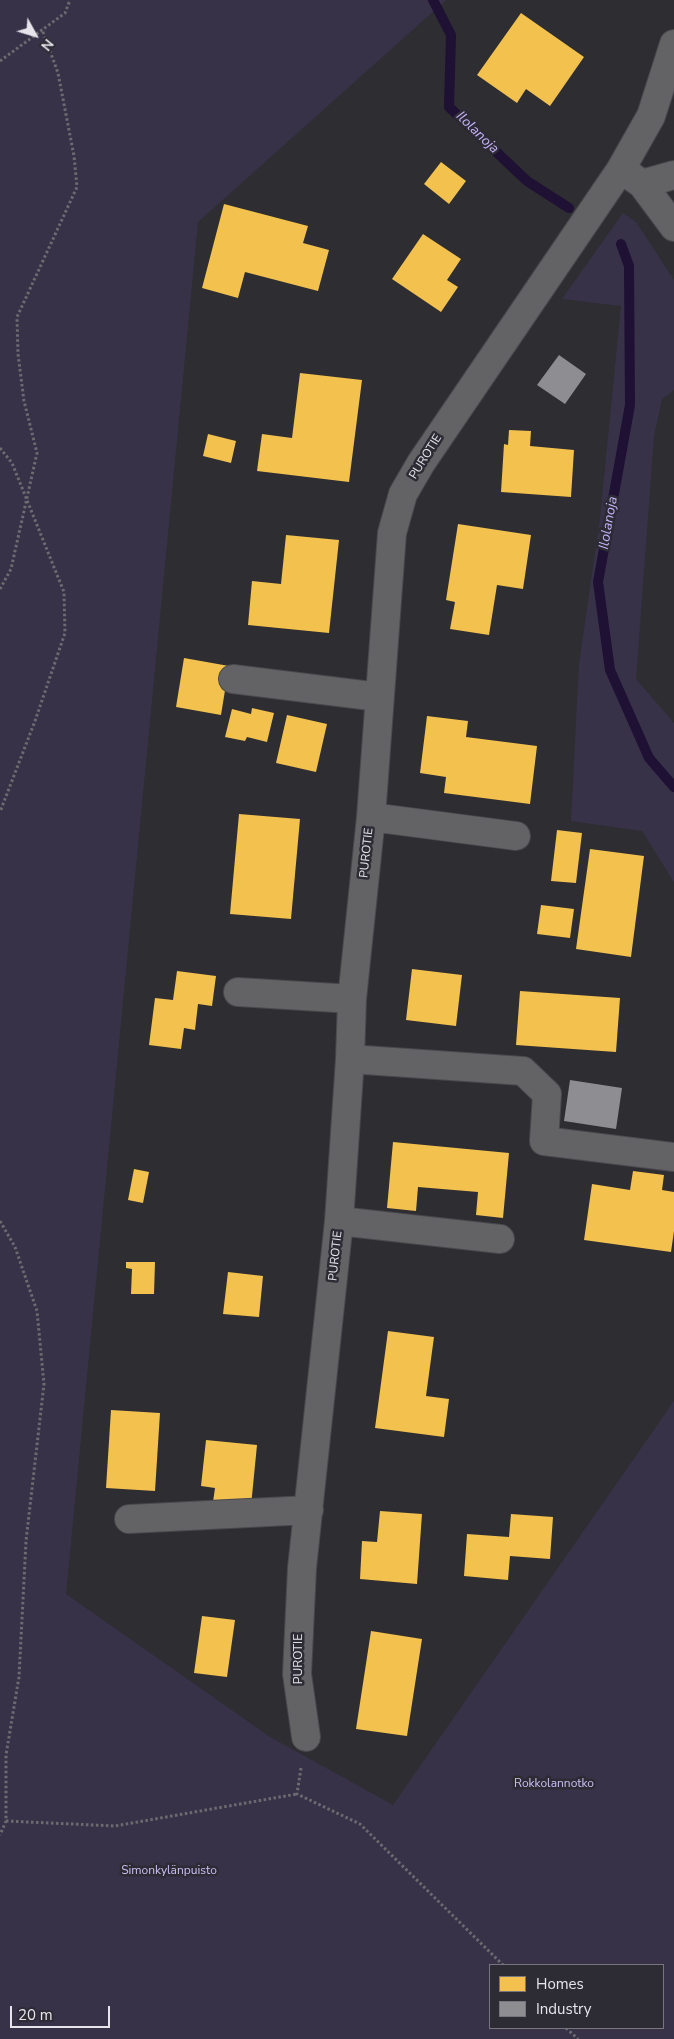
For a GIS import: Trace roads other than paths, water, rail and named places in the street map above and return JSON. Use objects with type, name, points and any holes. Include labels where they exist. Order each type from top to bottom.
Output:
[{"type":"street","name":"PUROTIE","points":[[306,1737],[297,1674],[302,1568],[340,1221],[352,999],[371,817],[392,533],[403,494],[427,454],[631,176],[674,44]]},
{"type":"street","points":[[631,176],[674,175]]},
{"type":"street","points":[[631,176],[674,228]]},
{"type":"street","points":[[234,679],[379,697]]},
{"type":"street","points":[[371,817],[516,836]]},
{"type":"street","points":[[238,992],[352,999]]},
{"type":"street","points":[[350,1059],[523,1071],[546,1094],[544,1141],[674,1158]]},
{"type":"street","points":[[340,1221],[500,1238]]},
{"type":"street","points":[[129,1519],[309,1510]]},
{"type":"waterway","name":"Ilolanoja","points":[[433,0],[451,35],[449,107],[527,181],[569,208]]},
{"type":"waterway","name":"Ilolanoja","points":[[621,244],[629,266],[630,405],[598,582],[610,670],[649,758],[674,787]]},
{"type":"park label","name":"Rokkolannotko","points":[[554,1784]]},
{"type":"park label","name":"Simonkylänpuisto","points":[[169,1871]]}]
